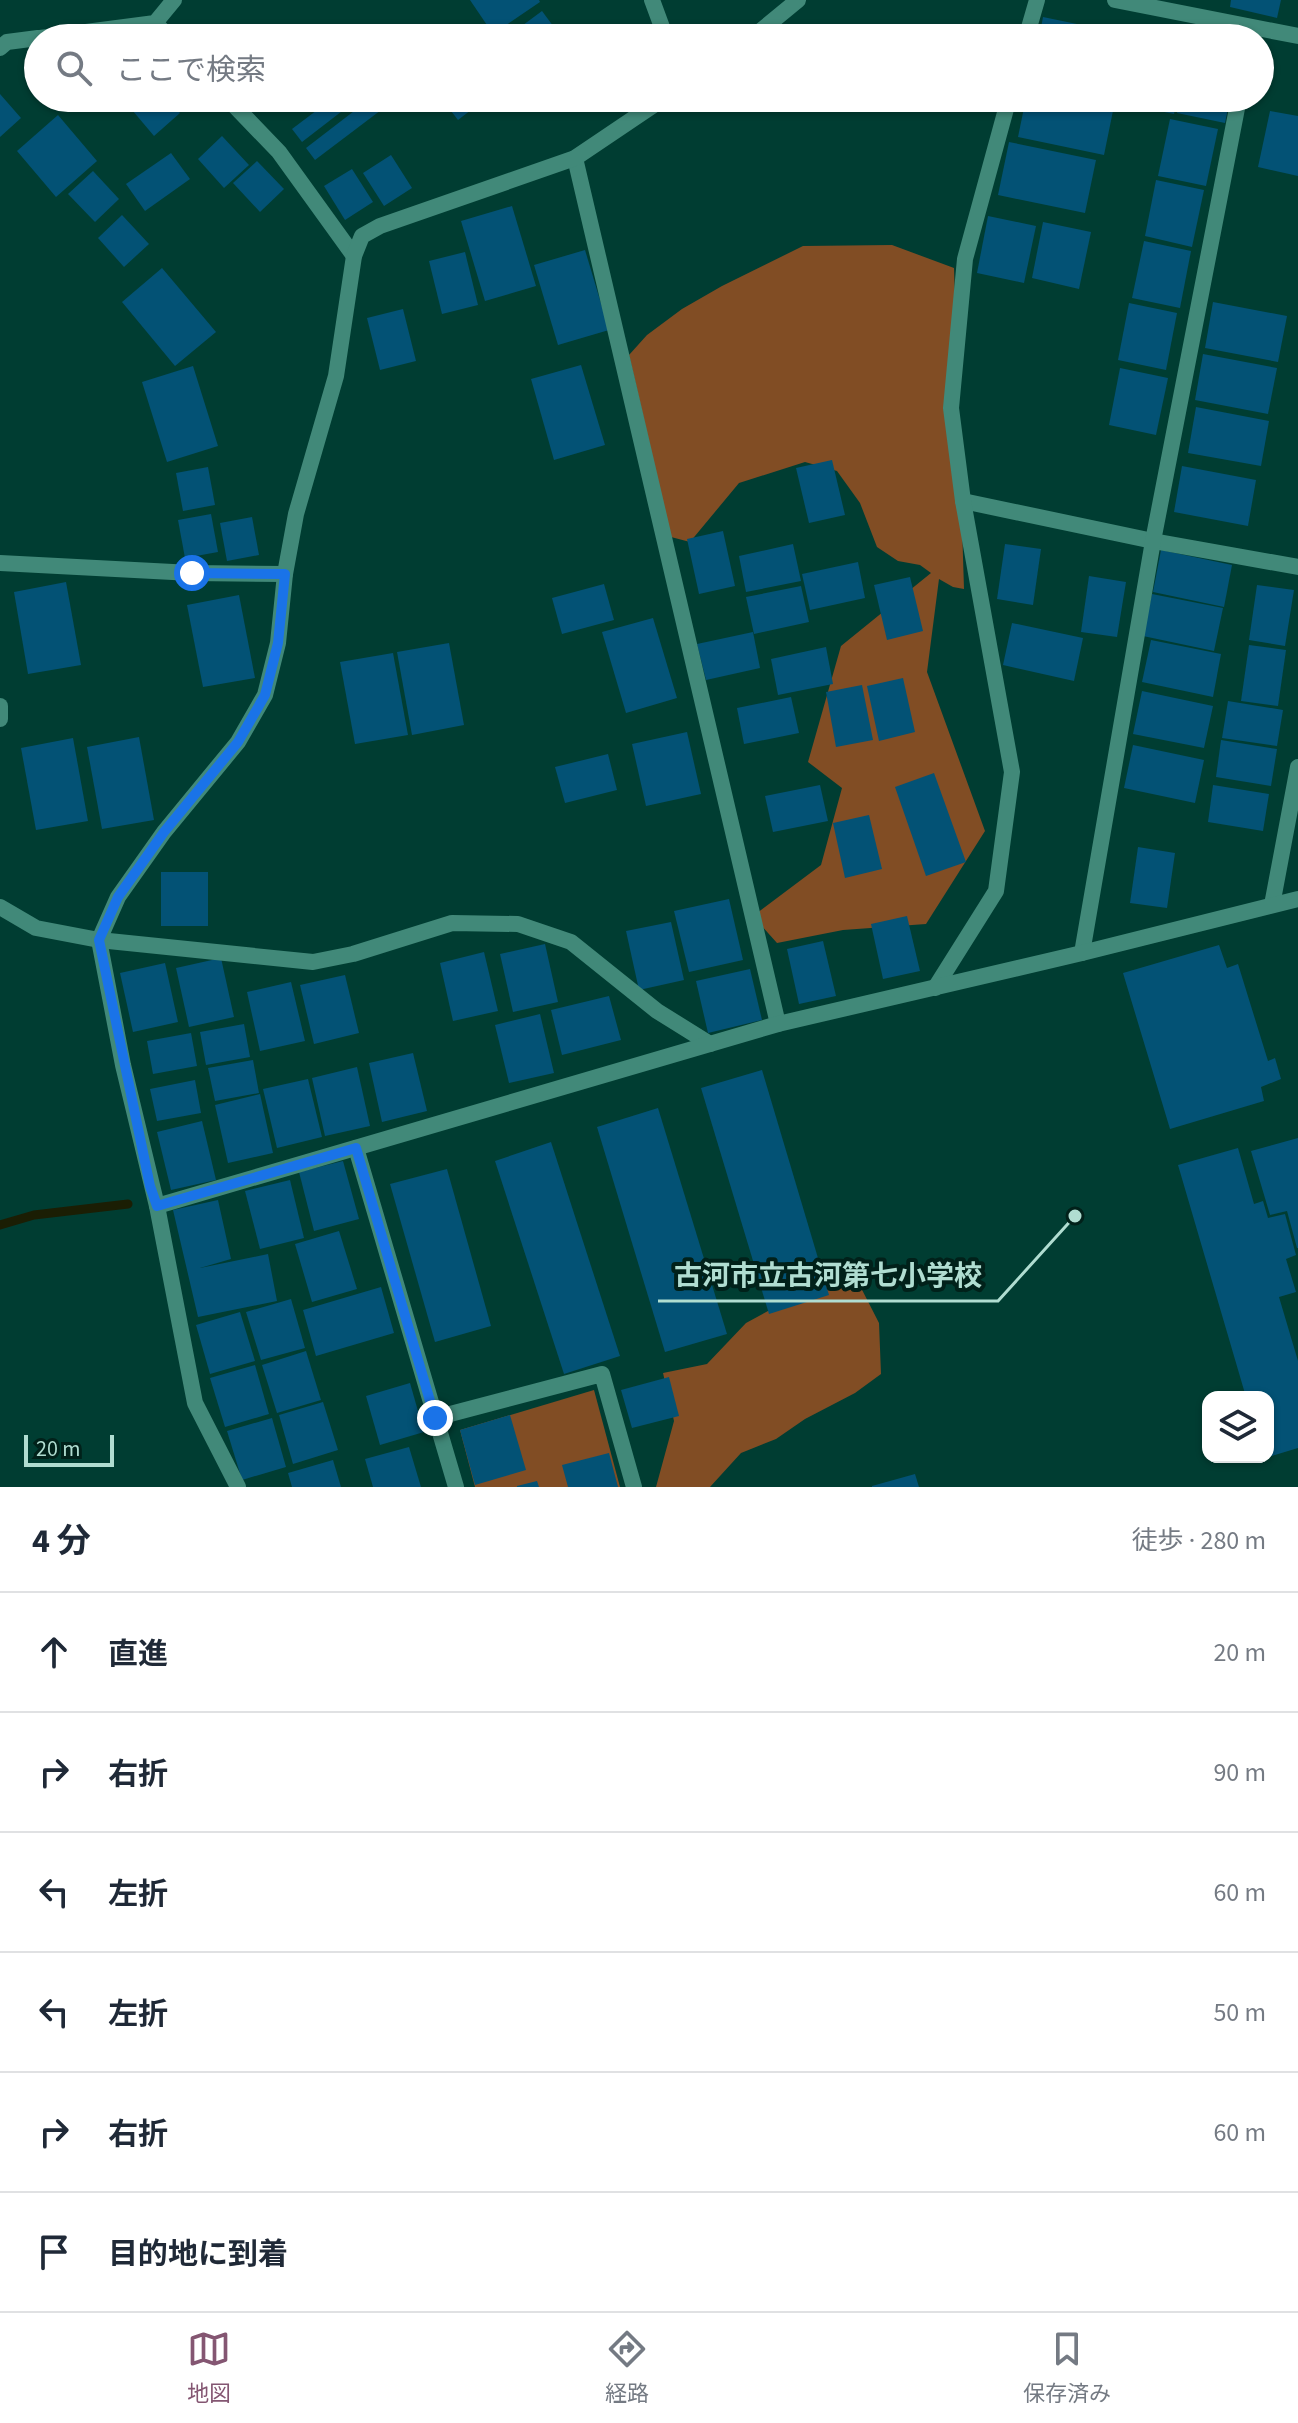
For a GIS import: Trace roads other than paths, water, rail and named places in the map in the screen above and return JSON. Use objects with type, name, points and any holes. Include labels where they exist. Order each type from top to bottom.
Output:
[{"type":"street","points":[[147,24],[155,23],[174,0]]},
{"type":"street","points":[[652,0],[661,24]]},
{"type":"street","points":[[769,24],[798,0]]},
{"type":"street","points":[[1030,24],[1037,0]]},
{"type":"street","points":[[1115,0],[1215,24]]},
{"type":"street","points":[[1274,34],[1298,36]]},
{"type":"street","points":[[0,48],[7,42],[24,40]]},
{"type":"street","points":[[240,112],[279,152],[354,256]]},
{"type":"street","points":[[238,1487],[195,1403],[157,1206],[123,1065],[99,940],[118,897],[164,832],[238,742],[265,695],[278,643],[285,574],[296,514],[336,376],[354,256],[362,236],[380,226],[575,158],[643,112]]},
{"type":"street","points":[[935,988],[996,891],[1012,772],[963,501],[951,408],[965,259],[1005,112]]},
{"type":"street","points":[[1082,953],[1153,541],[1236,112]]},
{"type":"street","points":[[575,158],[778,1024]]},
{"type":"street","points":[[963,501],[1153,541],[1298,567]]},
{"type":"street","points":[[0,563],[192,573],[285,574]]},
{"type":"street","points":[[0,706],[0,719]]},
{"type":"street","points":[[1272,905],[1298,767]]},
{"type":"street","points":[[157,1206],[778,1024],[1298,899]]},
{"type":"street","points":[[0,907],[36,928],[99,940],[313,962],[353,954],[452,923],[518,924],[571,942],[657,1011],[710,1044]]},
{"type":"street","points":[[356,1148],[456,1487]]},
{"type":"street","points":[[435,1418],[602,1374],[634,1487]]},
{"type":"waterway","points":[[0,1225],[34,1215],[128,1204]]},
{"type":"place","name":"古河市立古河第七小学校","points":[[1075,1216]]}]
